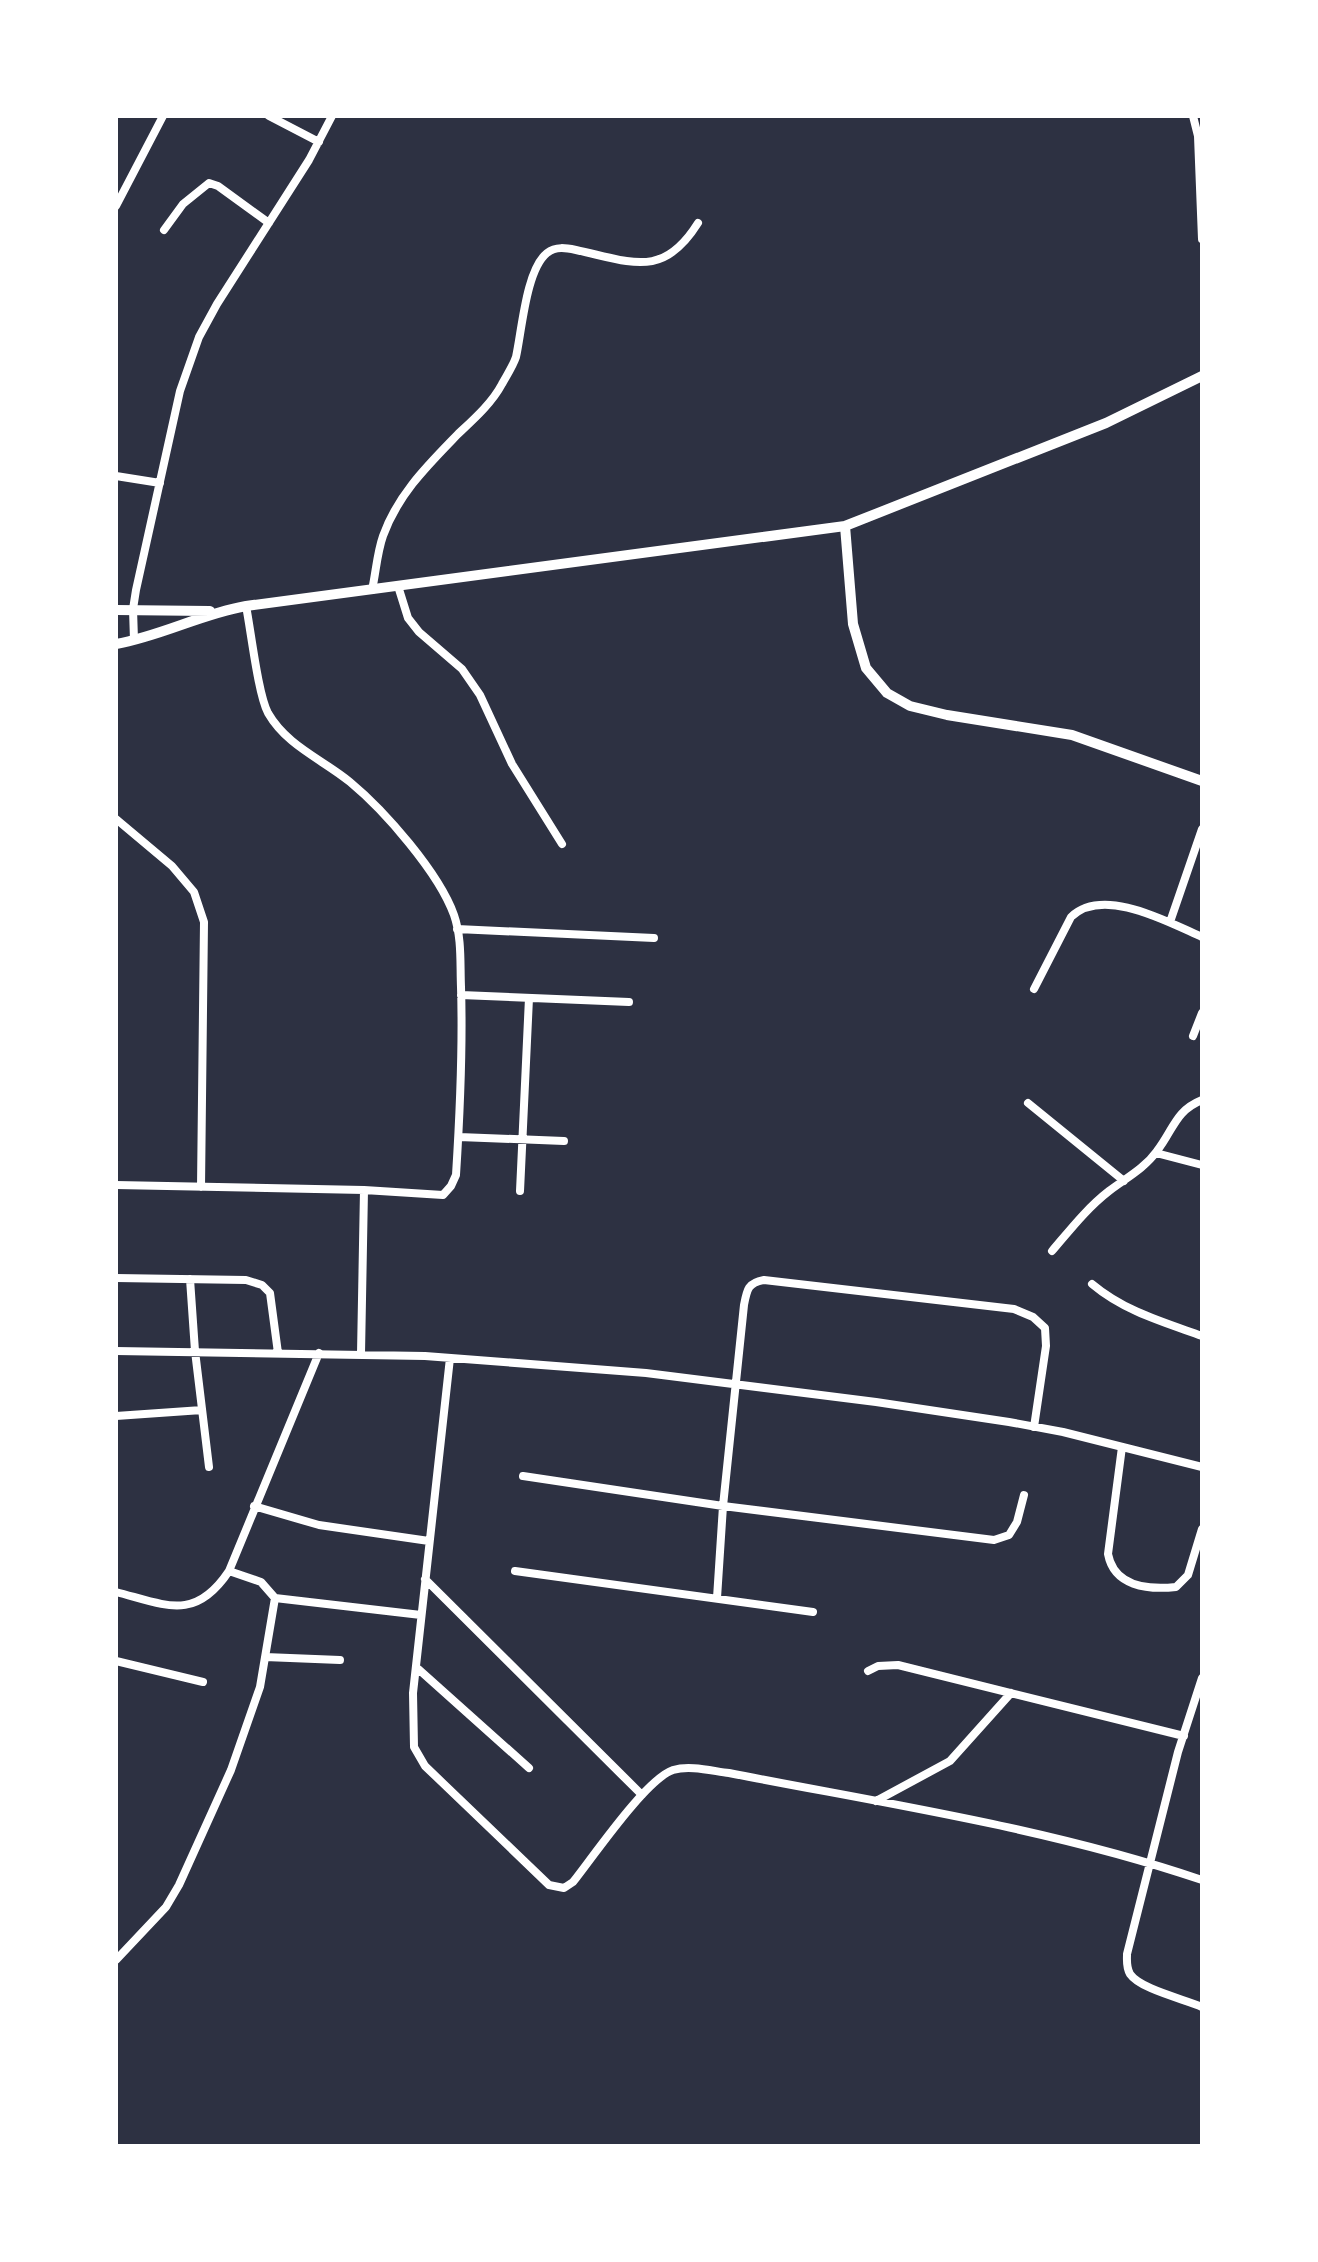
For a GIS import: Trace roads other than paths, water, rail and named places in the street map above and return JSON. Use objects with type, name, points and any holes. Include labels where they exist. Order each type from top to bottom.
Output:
[{"type":"street","points":[[116,206],[163,116]]},
{"type":"street","points":[[269,116],[319,142]]},
{"type":"street","points":[[134,640],[133,609],[160,483],[180,391],[199,337],[332,116]]},
{"type":"street","points":[[1193,116],[1198,136],[1198,198],[1202,239]]},
{"type":"street","points":[[164,230],[183,204],[209,183],[218,186],[269,223]]},
{"type":"street","points":[[372,590],[382,539],[393,510],[416,478],[497,393],[515,361],[531,284],[537,265],[546,254],[557,248],[570,249],[650,263],[668,257],[687,240],[698,223]]},
{"type":"street","points":[[116,644],[217,611],[246,606],[845,526],[1106,423],[1202,376]]},
{"type":"street","points":[[116,476],[160,483]]},
{"type":"street","points":[[845,526],[853,624],[866,668],[887,693],[910,706],[947,715],[1072,735],[1202,781]]},
{"type":"street","points":[[398,586],[408,618],[462,669],[480,695],[512,764],[562,844]]},
{"type":"street","points":[[116,1185],[364,1190],[443,1195],[456,1175],[463,1048],[460,941],[454,916],[438,882],[386,817],[350,782],[303,751],[280,731],[266,709],[246,606]]},
{"type":"street","points":[[116,610],[217,611]]},
{"type":"street","points":[[116,819],[172,866],[194,892],[204,922],[201,1187]]},
{"type":"street","points":[[1170,922],[1202,829]]},
{"type":"street","points":[[1034,989],[1071,917],[1080,908],[1096,905],[1127,907],[1202,937]]},
{"type":"street","points":[[457,929],[654,938]]},
{"type":"street","points":[[461,995],[629,1002]]},
{"type":"street","points":[[520,1191],[529,998]]},
{"type":"street","points":[[1193,1036],[1202,1013]]},
{"type":"street","points":[[1052,1251],[1089,1209],[1156,1153],[1185,1107],[1202,1100]]},
{"type":"street","points":[[1028,1103],[1124,1181]]},
{"type":"street","points":[[459,1137],[564,1141]]},
{"type":"street","points":[[1156,1153],[1202,1165]]},
{"type":"street","points":[[361,1354],[364,1190]]},
{"type":"street","points":[[116,1278],[246,1280],[262,1285],[270,1293],[278,1353]]},
{"type":"street","points":[[190,1279],[209,1467]]},
{"type":"street","points":[[717,1598],[723,1506],[744,1305],[752,1282],[764,1280],[1014,1309],[1033,1317],[1045,1328],[1046,1346],[1034,1427]]},
{"type":"street","points":[[1092,1284],[1133,1311],[1202,1336]]},
{"type":"street","points":[[116,1351],[361,1354],[646,1373],[876,1402],[1034,1427],[1202,1467]]},
{"type":"street","points":[[116,1592],[166,1605],[184,1606],[200,1601],[215,1591],[229,1571],[319,1353]]},
{"type":"street","points":[[450,1358],[416,1667],[412,1730],[414,1747],[452,1792],[549,1885],[564,1888],[573,1882],[642,1795],[673,1770],[690,1769],[729,1773],[1020,1830],[1150,1862],[1202,1880]]},
{"type":"street","points":[[116,1416],[202,1410]]},
{"type":"street","points":[[1122,1447],[1108,1554],[1111,1570],[1122,1580],[1160,1589],[1176,1587],[1188,1575],[1202,1529]]},
{"type":"street","points":[[523,1476],[723,1506],[994,1540],[1009,1535],[1017,1522],[1024,1495]]},
{"type":"street","points":[[254,1506],[319,1525],[429,1541]]},
{"type":"street","points":[[229,1571],[261,1582],[275,1598],[421,1615]]},
{"type":"street","points":[[515,1571],[813,1612]]},
{"type":"street","points":[[425,1579],[642,1795]]},
{"type":"street","points":[[116,1960],[166,1907],[231,1770],[260,1687],[275,1598]]},
{"type":"street","points":[[265,1657],[340,1660]]},
{"type":"street","points":[[116,1661],[203,1682]]},
{"type":"street","points":[[868,1671],[878,1666],[898,1665],[1184,1736]]},
{"type":"street","points":[[416,1667],[529,1768]]},
{"type":"street","points":[[1202,1678],[1150,1862],[1126,1966],[1131,1977],[1202,2007]]},
{"type":"street","points":[[876,1802],[950,1761],[1011,1693]]}]
